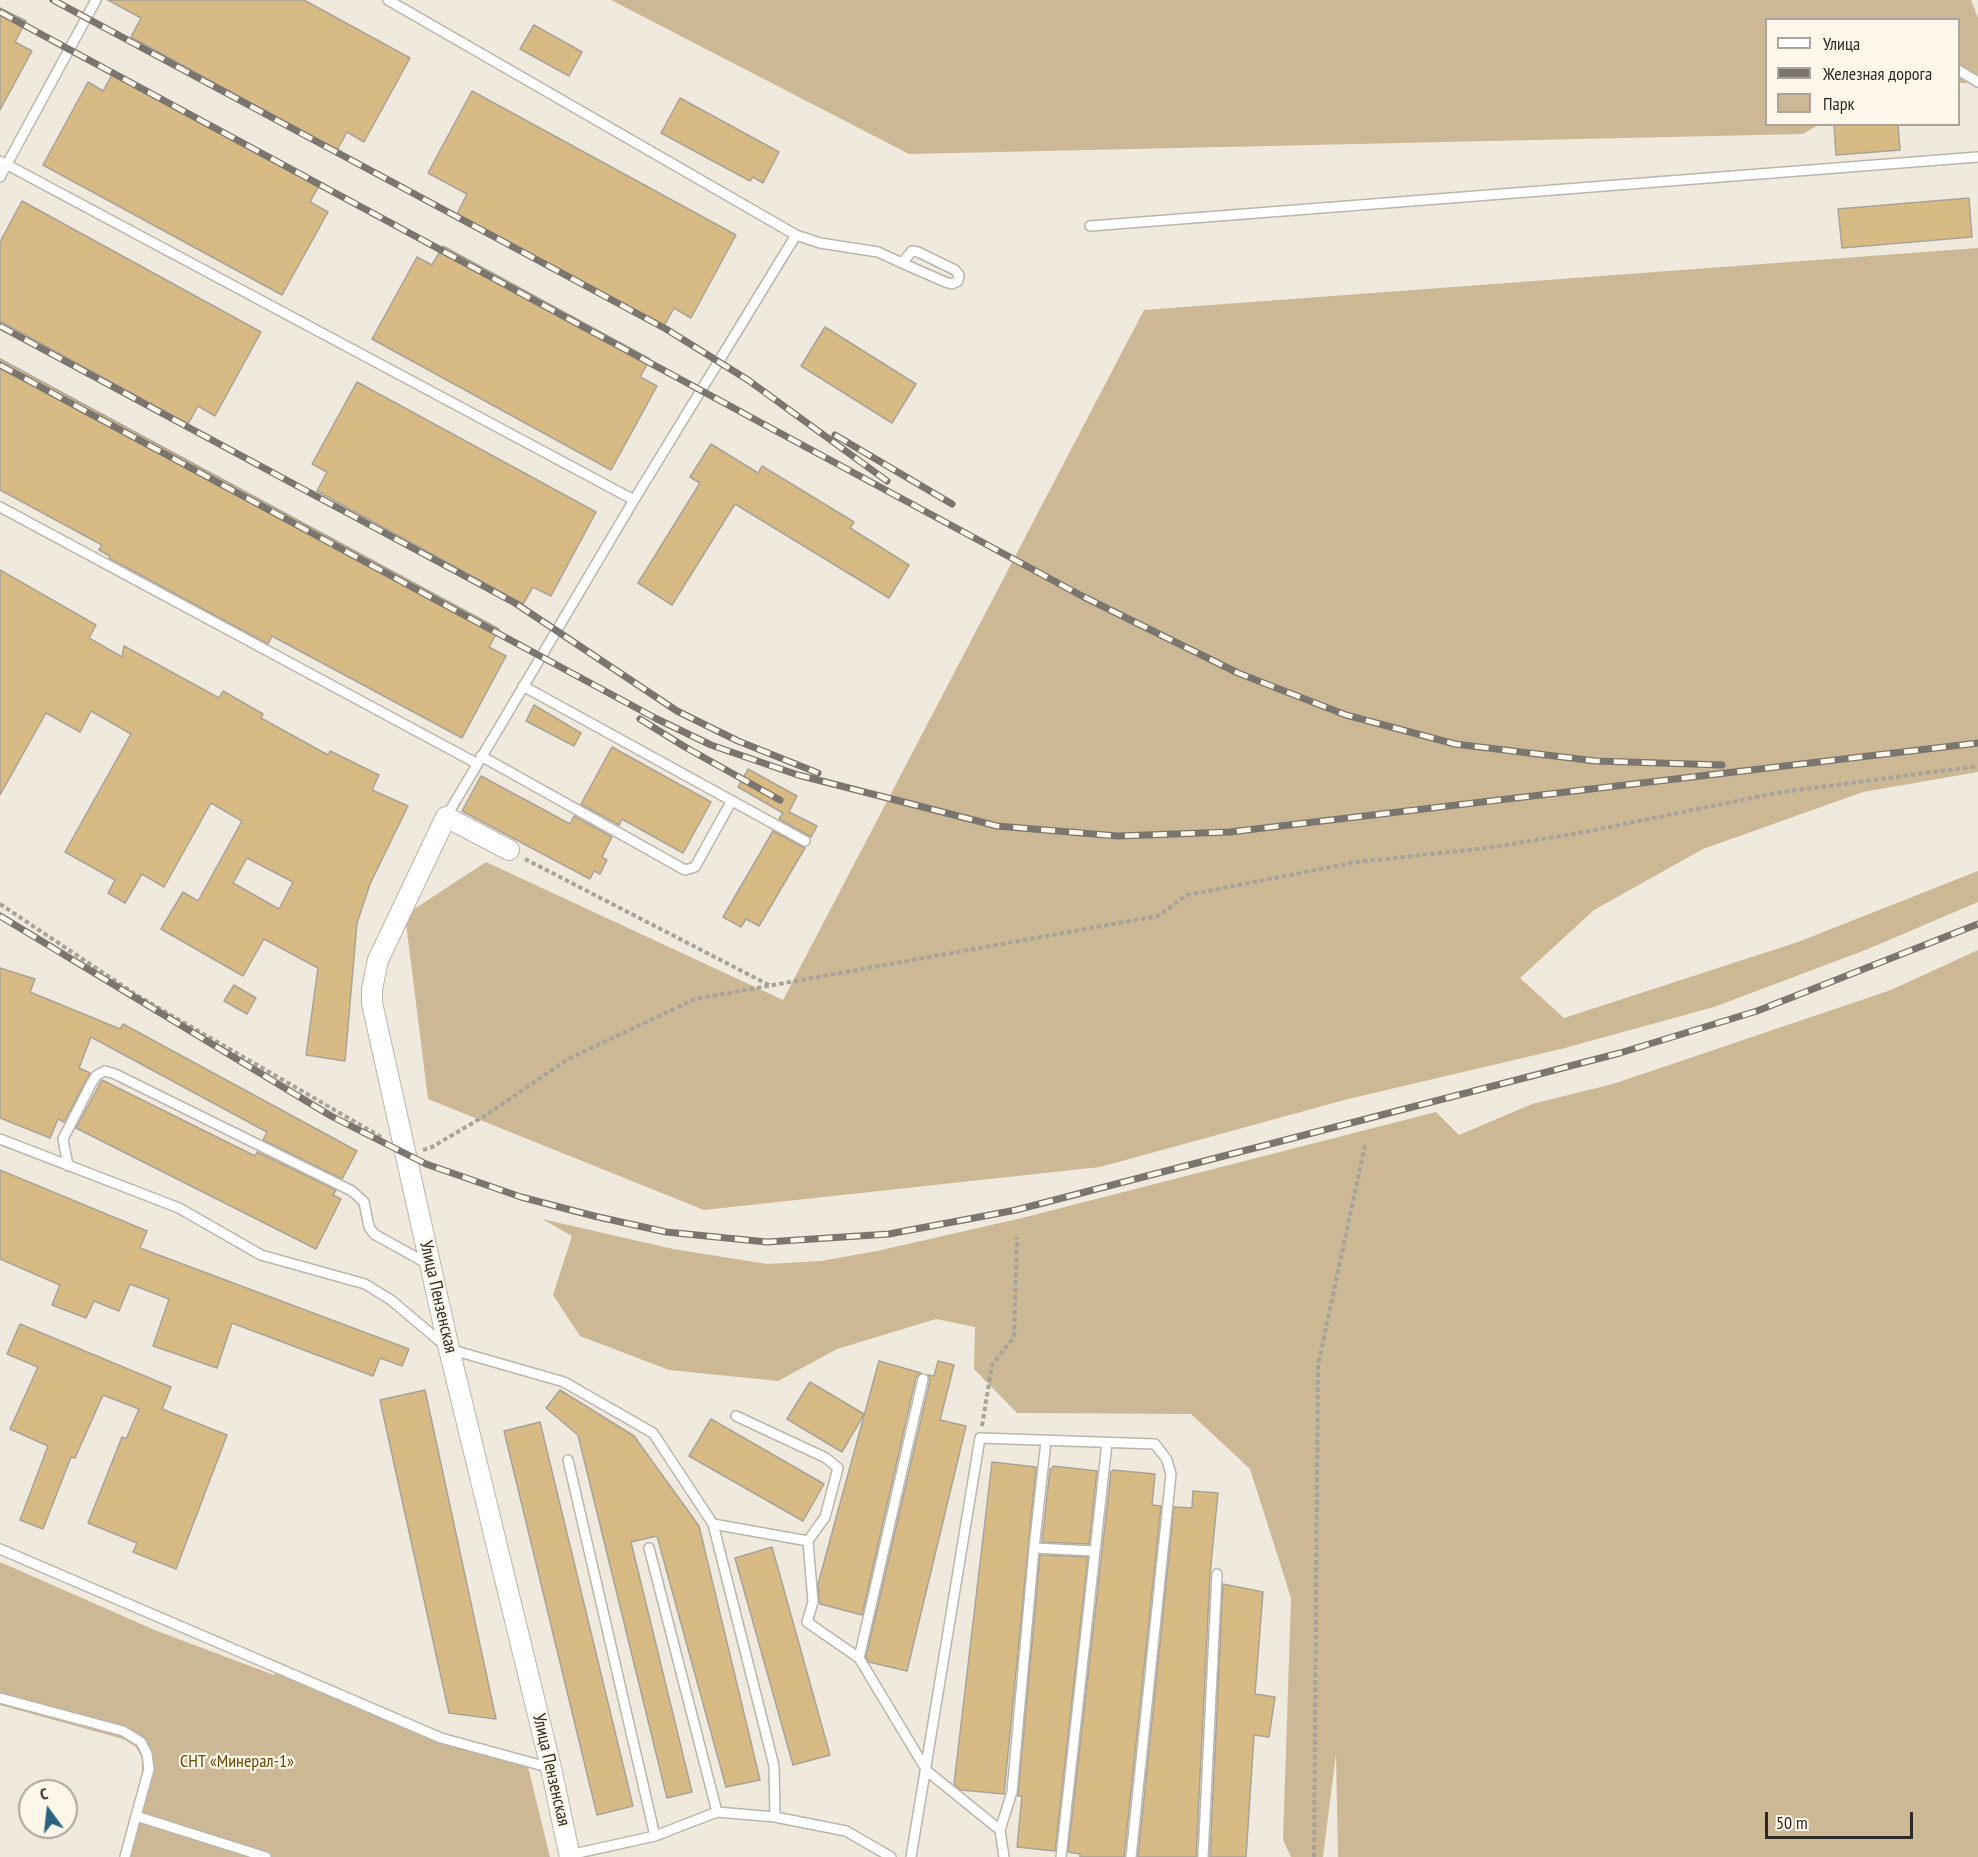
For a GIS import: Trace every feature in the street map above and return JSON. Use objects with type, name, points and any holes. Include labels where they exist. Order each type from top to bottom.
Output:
[{"type":"street","points":[[446,817],[509,850]]},
{"type":"street","name":"Улица Пензенская","points":[[446,817],[378,960],[372,989],[375,1018],[449,1348],[551,1768],[569,1856]]},
{"type":"lane","points":[[0,177],[3,162],[96,0]]},
{"type":"lane","points":[[388,0],[796,235],[820,243],[878,252],[902,263],[945,282],[952,284],[958,281],[959,275],[955,270],[918,252],[912,251],[902,263]]},
{"type":"lane","points":[[1960,71],[1978,82]]},
{"type":"lane","points":[[1090,226],[1978,157]]},
{"type":"lane","points":[[3,162],[634,500]]},
{"type":"lane","points":[[446,817],[634,500],[796,235]]},
{"type":"lane","points":[[0,507],[685,870],[695,867],[731,802]]},
{"type":"lane","points":[[523,686],[805,841]]},
{"type":"lane","points":[[68,1166],[63,1139],[92,1082],[97,1075],[105,1071],[352,1191],[364,1202],[369,1227],[374,1234],[430,1265]]},
{"type":"lane","points":[[0,1139],[179,1208],[261,1255],[365,1284],[391,1300],[449,1348],[564,1382],[653,1433],[714,1524],[774,1766],[775,1816]]},
{"type":"lane","points":[[859,1658],[923,1379]]},
{"type":"lane","points":[[736,1416],[826,1458],[838,1468],[825,1517],[808,1541],[813,1602],[807,1622],[859,1658],[927,1771],[1000,1830]]},
{"type":"lane","points":[[911,1857],[927,1771],[980,1438],[1155,1444],[1167,1460],[1171,1474],[1131,1857]]},
{"type":"lane","points":[[1004,1857],[1000,1830],[1012,1792],[1046,1441]]},
{"type":"lane","points":[[1062,1857],[1107,1443]]},
{"type":"lane","points":[[568,1460],[655,1836]]},
{"type":"lane","points":[[714,1524],[808,1541]]},
{"type":"lane","points":[[649,1548],[717,1812]]},
{"type":"lane","points":[[1034,1548],[1094,1551]]},
{"type":"lane","points":[[0,1550],[441,1738],[551,1768]]},
{"type":"lane","points":[[1203,1857],[1217,1574]]},
{"type":"lane","points":[[0,1698],[123,1731],[141,1742],[147,1754],[149,1769],[125,1857]]},
{"type":"lane","points":[[569,1856],[655,1836],[717,1812],[775,1816],[846,1831],[891,1857]]},
{"type":"lane","points":[[136,1816],[266,1857]]},
{"type":"path","points":[[0,904],[138,996],[405,1150],[420,1151],[432,1147],[568,1059],[695,999],[1158,916],[1187,895],[1357,862],[1494,847],[1590,831],[1776,793],[1978,766]]},
{"type":"path","points":[[509,850],[770,986]]},
{"type":"path","points":[[1314,1857],[1318,1365],[1365,1145]]},
{"type":"path","points":[[980,1438],[992,1365],[1014,1336],[1017,1237]]},
{"type":"green space","points":[[611,0],[1971,0],[1978,18],[1978,83],[1960,83],[1960,18],[1765,18],[1765,126],[1816,126],[1803,134],[909,154]]},
{"type":"green space","points":[[1978,248],[1978,772],[1863,792],[1703,849],[1594,910],[1520,978],[1564,1018],[1798,942],[1978,871],[1978,902],[1868,949],[1714,1007],[1561,1049],[1348,1099],[1100,1167],[704,1210],[428,1099],[405,915],[486,862],[783,1000],[1144,310]]},
{"type":"green space","points":[[1978,950],[1978,1857],[1338,1857],[1336,1754],[1323,1857],[1291,1857],[1283,1840],[1291,1598],[1250,1469],[1191,1414],[1017,1413],[974,1369],[975,1327],[936,1319],[837,1349],[778,1381],[669,1370],[580,1336],[553,1295],[572,1236],[542,1219],[673,1249],[767,1264],[821,1261],[877,1251],[1022,1218],[1436,1112],[1459,1135],[1532,1104],[1613,1084],[1891,990]]},
{"type":"green space","name":"СНТ «Минерал-1»","points":[[0,1562],[157,1631],[274,1675],[276,1669],[462,1748],[528,1767],[550,1857],[119,1857],[142,1774],[142,1758],[136,1747],[123,1739],[0,1705]]},
{"type":"building","points":[[108,0],[304,0],[410,58],[364,142],[347,132],[337,150],[131,37],[141,18]]},
{"type":"building","points":[[0,8],[26,21],[15,42],[32,51],[0,110]]},
{"type":"building","points":[[534,25],[582,52],[569,76],[520,49]]},
{"type":"building","points":[[114,71],[320,184],[310,202],[328,212],[282,295],[43,165],[88,82],[103,91]]},
{"type":"building","points":[[472,91],[736,235],[691,318],[674,308],[664,326],[457,214],[467,194],[428,173]]},
{"type":"building","points":[[680,98],[779,152],[763,183],[753,177],[750,181],[661,133]]},
{"type":"building","points":[[1834,126],[1898,126],[1900,150],[1836,155]]},
{"type":"building","points":[[1969,198],[1972,237],[1842,248],[1838,209]]},
{"type":"building","points":[[22,201],[261,332],[215,416],[198,406],[188,424],[0,321],[0,242]]},
{"type":"building","points":[[443,246],[650,359],[640,377],[657,386],[611,470],[372,339],[417,257],[432,265]]},
{"type":"building","points":[[825,327],[916,384],[892,423],[801,366]]},
{"type":"building","points":[[0,359],[499,629],[489,647],[506,656],[462,738],[272,636],[268,644],[109,558],[110,556],[99,550],[102,545],[0,490]]},
{"type":"building","points":[[357,382],[596,512],[551,596],[533,587],[523,604],[317,491],[327,472],[312,464]]},
{"type":"building","points":[[711,444],[758,473],[762,466],[854,522],[850,528],[909,565],[889,598],[735,504],[672,605],[638,583],[700,483],[690,477]]},
{"type":"building","points":[[0,570],[96,625],[89,638],[122,657],[124,646],[219,698],[223,691],[263,714],[261,718],[328,755],[330,751],[379,775],[372,790],[408,806],[370,884],[357,923],[345,1061],[306,1055],[318,968],[264,939],[243,976],[161,929],[183,892],[198,901],[242,821],[211,803],[164,887],[142,874],[125,903],[108,893],[115,880],[65,852],[131,734],[91,711],[80,732],[46,713],[0,795]],"holes":[[[247,858],[293,882],[279,909],[233,883]]]},
{"type":"building","points":[[534,705],[581,733],[574,746],[526,721]]},
{"type":"building","points":[[612,747],[711,802],[683,853],[622,819],[619,825],[581,804]]},
{"type":"building","points":[[748,769],[797,796],[789,812],[817,826],[811,837],[779,819],[783,813],[738,787]]},
{"type":"building","points":[[481,776],[570,824],[574,816],[612,837],[602,857],[607,860],[600,874],[594,871],[590,879],[462,811]]},
{"type":"building","points":[[773,831],[805,848],[759,926],[746,919],[741,927],[723,917]]},
{"type":"building","points":[[0,968],[35,979],[30,992],[120,1029],[123,1024],[357,1151],[342,1179],[263,1140],[267,1132],[91,1037],[79,1068],[90,1073],[64,1122],[58,1119],[50,1138],[0,1118]]},
{"type":"building","points":[[234,985],[256,998],[247,1014],[224,1001]]},
{"type":"building","points":[[102,1080],[255,1156],[257,1152],[336,1190],[333,1195],[341,1199],[316,1249],[76,1128]]},
{"type":"building","points":[[0,1170],[147,1231],[140,1248],[409,1349],[402,1366],[380,1358],[373,1376],[232,1323],[217,1368],[153,1346],[169,1299],[130,1284],[119,1311],[94,1301],[86,1318],[52,1305],[60,1285],[0,1259]]},
{"type":"building","points":[[20,1324],[171,1387],[162,1409],[227,1435],[176,1569],[133,1552],[137,1543],[88,1523],[122,1437],[126,1439],[139,1409],[103,1395],[75,1458],[71,1457],[43,1529],[20,1520],[48,1446],[10,1429],[38,1367],[7,1354]]},
{"type":"building","points":[[879,1361],[921,1373],[916,1377],[862,1615],[820,1604],[818,1584]]},
{"type":"building","points":[[938,1361],[954,1365],[940,1420],[966,1426],[907,1671],[869,1662],[866,1657],[930,1381],[928,1375],[934,1376]]},
{"type":"building","points":[[810,1382],[864,1414],[842,1452],[787,1419]]},
{"type":"building","points":[[425,1390],[496,1719],[449,1713],[380,1400]]},
{"type":"building","points":[[560,1390],[634,1436],[699,1526],[760,1780],[726,1787],[657,1536],[631,1542],[692,1792],[667,1798],[578,1435],[546,1408]]},
{"type":"building","points":[[711,1419],[824,1484],[803,1521],[689,1456]]},
{"type":"building","points":[[540,1422],[633,1806],[597,1815],[504,1431]]},
{"type":"building","points":[[992,1462],[1036,1467],[1004,1794],[961,1790],[954,1784]]},
{"type":"building","points":[[1053,1466],[1097,1471],[1089,1544],[1042,1542],[1050,1469]]},
{"type":"building","points":[[1113,1470],[1155,1474],[1152,1505],[1161,1506],[1124,1857],[1080,1857],[1080,1854],[1068,1852]]},
{"type":"building","points":[[1193,1491],[1218,1493],[1210,1574],[1196,1857],[1138,1857],[1174,1507],[1192,1508]]},
{"type":"building","points":[[772,1547],[830,1755],[793,1765],[735,1558]]},
{"type":"building","points":[[1040,1555],[1088,1557],[1055,1851],[1017,1847],[1022,1796],[1018,1796]]},
{"type":"building","points":[[1223,1584],[1263,1592],[1255,1694],[1275,1697],[1269,1737],[1254,1735],[1246,1857],[1210,1857]]},
{"type":"railway","points":[[53,0],[666,329],[748,380],[887,481]]},
{"type":"railway","points":[[0,12],[1082,596],[1238,673],[1346,715],[1455,744],[1596,761],[1722,765]]},
{"type":"railway","points":[[0,326],[515,603],[677,711],[738,741],[818,773]]},
{"type":"railway","points":[[0,365],[657,719],[711,745],[798,775],[997,826],[1118,836],[1230,832],[1978,743]]},
{"type":"railway","points":[[835,435],[952,504]]},
{"type":"railway","points":[[640,719],[780,800]]},
{"type":"railway","points":[[0,916],[331,1116],[426,1164],[521,1197],[594,1216],[666,1232],[767,1242],[889,1234],[1016,1210],[1620,1053],[1757,1011],[1978,924]]}]
